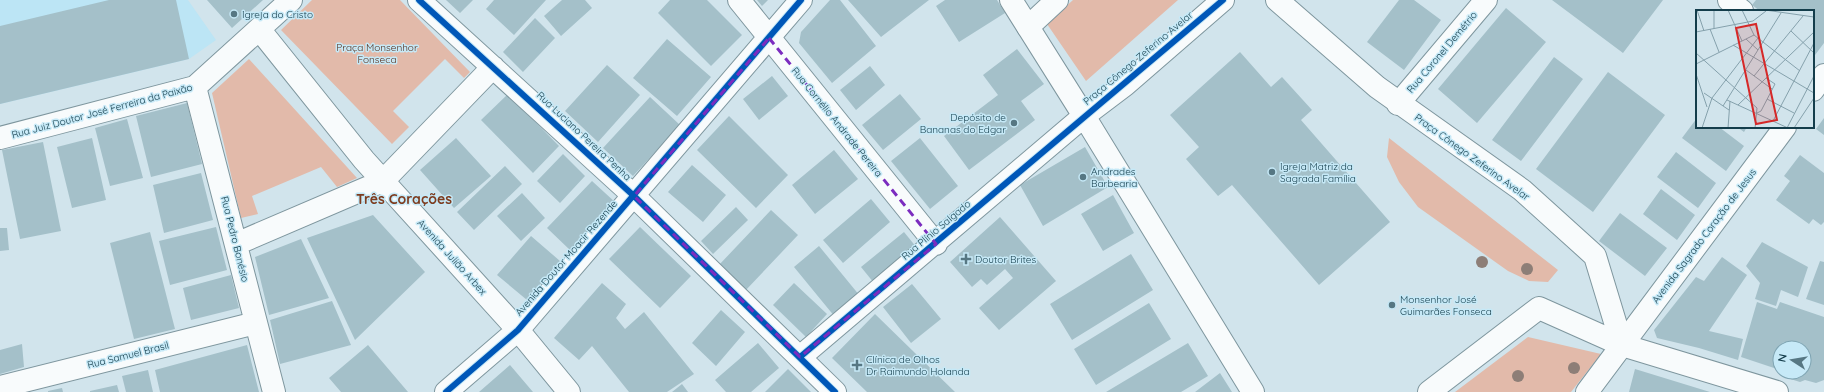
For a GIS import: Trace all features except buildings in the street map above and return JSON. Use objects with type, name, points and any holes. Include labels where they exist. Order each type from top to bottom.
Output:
[{"type":"street","name":"Rua Juiz Doutor José Ferreira da Paixão","points":[[0,138],[196,87],[291,0]]},
{"type":"street","name":"Rua Luciano Pereira Penha","points":[[419,0],[634,196],[835,392]]},
{"type":"street","name":"Rua Cornélio Andrade Pereira","points":[[739,0],[936,244]]},
{"type":"street","name":"Avenida Doutor Moacir Rezende","points":[[446,392],[518,330],[801,0]]},
{"type":"street","points":[[1011,0],[1253,392]]},
{"type":"street","points":[[1028,27],[1057,0]]},
{"type":"street","name":"Praça Cônego Zeferino Avelar","points":[[1084,116],[1125,85],[1223,0]]},
{"type":"street","name":"Praça Cônego Zeferino Avelar","points":[[1276,0],[1398,104],[1522,190],[1595,256],[1622,345]]},
{"type":"street","name":"Rua Coronel Demétrio","points":[[1398,104],[1486,0]]},
{"type":"street","points":[[1729,0],[1741,10]]},
{"type":"street","name":"Avenida Julião Arbex","points":[[259,29],[364,160],[518,330],[570,392]]},
{"type":"street","points":[[236,244],[383,181],[493,66]]},
{"type":"street","name":"Rua Pedro Bonésio","points":[[196,87],[274,392]]},
{"type":"street","name":"Rua Plínio Salgado","points":[[800,357],[936,244],[1084,116]]},
{"type":"street","name":"Avenida Sagrado Coração de Jesus","points":[[1587,392],[1784,128]]},
{"type":"street","points":[[1429,392],[1539,308],[1622,345],[1777,392]]},
{"type":"street","name":"Rua Samuel Brasil","points":[[0,387],[256,323]]},
{"type":"highlighted area","points":[[769,38],[936,244],[800,357],[634,196]]},
{"type":"shaded area","points":[[0,0],[188,0],[216,40],[189,59],[0,104]]},
{"type":"green space","name":"Praça Monsenhor Fonseca","points":[[312,0],[400,0],[470,72],[464,78],[445,59],[393,111],[409,127],[392,144],[281,30]]},
{"type":"green space","points":[[1073,0],[1178,0],[1086,81],[1047,24]]},
{"type":"green space","points":[[249,59],[357,178],[337,187],[321,167],[252,196],[258,214],[241,218],[212,93]]},
{"type":"green space","points":[[1389,138],[1558,270],[1548,282],[1529,281],[1508,271],[1418,207],[1399,182],[1387,157]]},
{"type":"green space","points":[[1528,337],[1601,354],[1571,392],[1455,392]]},
{"type":"cycle path","points":[[419,0],[634,196],[835,392]]},
{"type":"cycle path","points":[[446,392],[518,330],[801,0]]},
{"type":"cycle path","points":[[800,357],[1223,0]]},
{"type":"place","name":"Igreja do Cristo","points":[[234,14]]},
{"type":"place","name":"Depósito de Bananas do Edgar","points":[[1014,123]]},
{"type":"place","name":"Igreja Matriz da Sagrada Família","points":[[1272,172]]},
{"type":"place","name":"Andrades Barbearia","points":[[1083,177]]},
{"type":"place","name":"Doutor Brites","points":[[966,259]]},
{"type":"place","name":"Monsenhor José Guimarães Fonseca","points":[[1392,305]]},
{"type":"place","name":"Clínica de Olhos Dr Raimundo Holanda","points":[[857,365]]},
{"type":"district","name":"Três Corações","points":[[404,199]]}]
